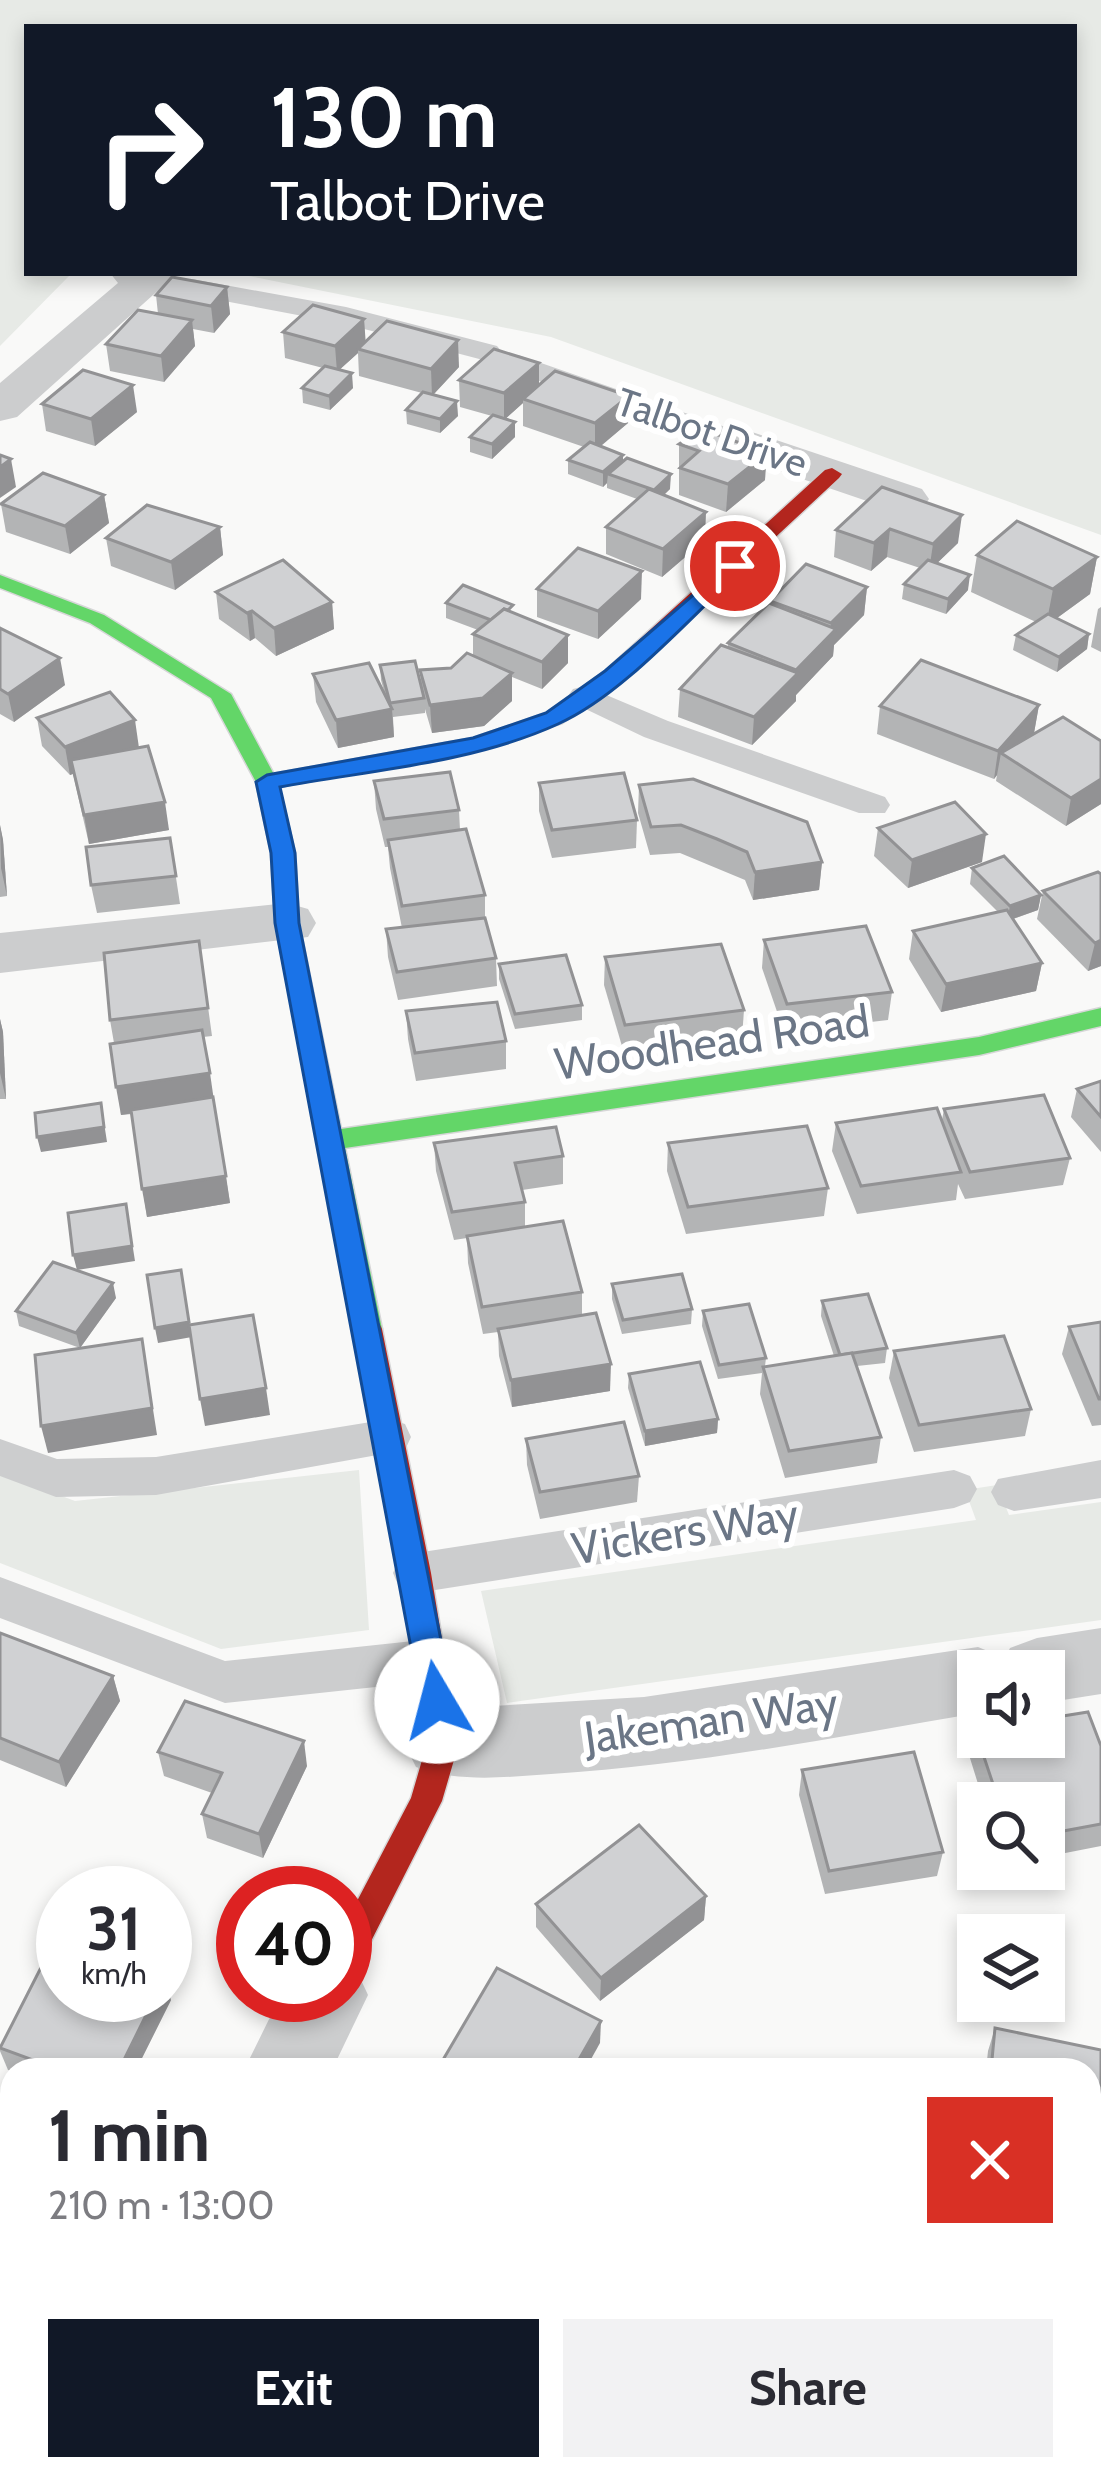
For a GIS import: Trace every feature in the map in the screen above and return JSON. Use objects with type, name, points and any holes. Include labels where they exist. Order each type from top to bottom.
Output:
[{"type":"street","points":[[0,407],[158,279]]},
{"type":"street","name":"Talbot Drive","points":[[752,446],[905,500]]},
{"type":"street","points":[[267,782],[477,744],[554,718],[735,566],[832,474]]},
{"type":"street","points":[[0,581],[98,620],[220,694],[267,782],[283,853],[287,923],[416,1573],[442,1742],[426,1801],[372,1906]]},
{"type":"street","points":[[0,953],[287,923]]},
{"type":"street","name":"Woodhead Road","points":[[332,1140],[979,1046],[1101,1017]]},
{"type":"street","points":[[1065,1667],[1101,1661]]},
{"type":"street","name":"Jakeman Way","points":[[442,1742],[526,1744],[615,1737],[957,1683]]},
{"type":"street","points":[[293,2058],[312,2022]]},
{"type":"lane","points":[[158,279],[346,316],[487,352]]},
{"type":"lane","name":"Talbot Drive","points":[[518,364],[752,446]]},
{"type":"lane","points":[[585,695],[656,729],[872,805]]},
{"type":"lane","points":[[0,1457],[56,1478],[156,1476],[389,1437]]},
{"type":"lane","points":[[1014,1492],[1101,1479]]},
{"type":"lane","name":"Vickers Way","points":[[416,1573],[954,1489]]},
{"type":"lane","points":[[0,1597],[225,1682],[432,1660]]},
{"type":"shaded area","points":[[0,0],[1101,0],[1101,535],[551,337],[249,276],[1077,276],[1077,24],[24,24],[24,276],[69,276],[0,346]]},
{"type":"shaded area","points":[[359,1470],[369,1630],[221,1649],[0,1563],[0,1473],[75,1501]]},
{"type":"shaded area","points":[[997,1485],[1009,1515],[1101,1502],[1101,1620],[507,1703],[481,1591],[976,1520],[965,1490]]},
{"type":"building","points":[[172,277],[227,287],[211,306],[156,295]]},
{"type":"building","points":[[313,305],[364,319],[335,346],[283,332]]},
{"type":"building","points":[[138,310],[192,320],[161,356],[106,344]]},
{"type":"building","points":[[387,321],[458,340],[431,369],[358,349]]},
{"type":"building","points":[[494,349],[539,363],[504,393],[459,380]]},
{"type":"building","points":[[325,366],[352,373],[329,396],[302,388]]},
{"type":"building","points":[[83,370],[133,385],[91,419],[42,404]]},
{"type":"building","points":[[555,371],[629,396],[595,423],[523,399]]},
{"type":"building","points":[[423,392],[457,401],[440,419],[406,410]]},
{"type":"building","points":[[493,415],[515,422],[492,444],[470,437]]},
{"type":"building","points":[[702,429],[767,453],[728,484],[680,468],[699,451],[679,444]]},
{"type":"building","points":[[590,442],[623,455],[603,472],[568,460]]},
{"type":"building","points":[[627,458],[671,474],[654,490],[608,474]]},
{"type":"building","points":[[43,473],[104,495],[65,526],[1,504]]},
{"type":"building","points":[[882,487],[962,515],[933,544],[890,529],[874,543],[836,530]]},
{"type":"building","points":[[649,489],[706,512],[663,549],[606,527]]},
{"type":"building","points":[[147,505],[220,527],[171,562],[106,538]]},
{"type":"building","points":[[1017,521],[1097,557],[1053,589],[977,555]]},
{"type":"building","points":[[578,548],[642,571],[598,611],[537,589]]},
{"type":"building","points":[[283,560],[332,602],[274,628],[216,592]]},
{"type":"building","points":[[928,560],[970,575],[948,599],[904,584]]},
{"type":"building","points":[[806,564],[867,587],[831,623],[770,601]]},
{"type":"building","points":[[463,585],[513,605],[491,620],[446,603]]},
{"type":"building","points":[[769,603],[836,629],[796,670],[728,643]]},
{"type":"building","points":[[504,609],[568,635],[542,662],[473,634]]},
{"type":"building","points":[[1048,614],[1089,634],[1059,657],[1016,635]]},
{"type":"building","points":[[0,628],[60,658],[8,694],[0,689]]},
{"type":"building","points":[[721,645],[798,673],[754,717],[680,689]]},
{"type":"building","points":[[467,653],[512,673],[483,698],[430,705],[420,670],[451,668]]},
{"type":"building","points":[[921,660],[1039,705],[998,751],[880,706]]},
{"type":"building","points":[[415,661],[424,698],[390,703],[380,665]]},
{"type":"building","points":[[369,663],[392,709],[336,720],[313,674]]},
{"type":"building","points":[[110,692],[135,720],[65,747],[37,718]]},
{"type":"building","points":[[1063,717],[1101,741],[1101,779],[1071,798],[1001,753]]},
{"type":"building","points":[[148,746],[165,802],[84,815],[71,760]]},
{"type":"building","points":[[450,772],[459,810],[384,819],[374,781]]},
{"type":"building","points":[[624,773],[637,820],[552,830],[539,783]]},
{"type":"building","points":[[693,779],[807,822],[822,862],[755,872],[747,852],[717,839],[681,825],[651,827],[639,785]]},
{"type":"building","points":[[955,802],[986,834],[912,860],[878,828]]},
{"type":"building","points":[[466,829],[485,895],[402,906],[388,840]]},
{"type":"building","points":[[170,838],[176,876],[91,885],[86,847]]},
{"type":"building","points":[[1004,856],[1041,895],[1010,906],[972,868]]},
{"type":"building","points":[[1098,872],[1101,940],[1095,943],[1043,891]]},
{"type":"building","points":[[1007,910],[1042,963],[946,984],[913,931]]},
{"type":"building","points":[[485,918],[496,958],[397,972],[386,929]]},
{"type":"building","points":[[866,926],[892,992],[787,1004],[764,940]]},
{"type":"building","points":[[199,941],[208,1008],[110,1020],[104,953]]},
{"type":"building","points":[[721,944],[744,1010],[625,1025],[605,957]]},
{"type":"building","points":[[566,955],[582,1005],[515,1014],[499,964]]},
{"type":"building","points":[[497,1002],[506,1041],[415,1053],[406,1011]]},
{"type":"building","points":[[202,1030],[210,1073],[116,1087],[110,1044]]},
{"type":"building","points":[[1101,1081],[1101,1117],[1077,1089]]},
{"type":"building","points":[[1044,1095],[1070,1158],[970,1172],[944,1109]]},
{"type":"building","points":[[213,1097],[226,1176],[142,1189],[131,1110]]},
{"type":"building","points":[[101,1103],[104,1127],[37,1137],[35,1113]]},
{"type":"building","points":[[937,1108],[961,1172],[861,1186],[836,1123]]},
{"type":"building","points":[[807,1126],[828,1188],[688,1207],[668,1143]]},
{"type":"building","points":[[556,1127],[563,1156],[515,1163],[525,1202],[452,1212],[434,1143]]},
{"type":"building","points":[[126,1204],[132,1246],[73,1255],[68,1213]]},
{"type":"building","points":[[563,1221],[582,1292],[482,1307],[467,1236]]},
{"type":"building","points":[[53,1262],[113,1283],[76,1333],[16,1311]]},
{"type":"building","points":[[181,1270],[189,1322],[155,1328],[147,1275]]},
{"type":"building","points":[[682,1274],[692,1309],[623,1320],[612,1284]]},
{"type":"building","points":[[868,1294],[887,1348],[840,1355],[822,1301]]},
{"type":"building","points":[[749,1304],[766,1358],[719,1365],[703,1311]]},
{"type":"building","points":[[596,1313],[611,1364],[511,1380],[498,1329]]},
{"type":"building","points":[[253,1315],[266,1388],[200,1399],[189,1325]]},
{"type":"building","points":[[1101,1322],[1101,1399],[1099,1399],[1069,1327]]},
{"type":"building","points":[[1004,1336],[1031,1409],[919,1425],[894,1351]]},
{"type":"building","points":[[142,1339],[152,1408],[41,1426],[35,1355]]},
{"type":"building","points":[[852,1353],[881,1437],[789,1451],[763,1367]]},
{"type":"building","points":[[700,1362],[718,1419],[645,1431],[629,1374]]},
{"type":"building","points":[[624,1422],[639,1476],[540,1492],[526,1439]]},
{"type":"building","points":[[0,1633],[113,1676],[59,1762],[0,1738]]},
{"type":"building","points":[[185,1701],[304,1741],[259,1834],[202,1814],[222,1773],[158,1752]]},
{"type":"building","points":[[1088,1712],[1101,1746],[1101,1824],[1065,1831],[1065,1782],[992,1782],[984,1758],[1065,1758],[1065,1716]]},
{"type":"building","points":[[914,1752],[943,1852],[829,1871],[802,1770]]},
{"type":"building","points":[[639,1825],[706,1896],[601,1978],[536,1904]]},
{"type":"building","points":[[497,1968],[601,2021],[580,2058],[444,2058]]},
{"type":"building","points":[[36,1977],[36,2022],[143,2022],[125,2058],[27,2058],[0,2048]]},
{"type":"building","points":[[995,2028],[1101,2050],[1101,2058],[992,2058]]},
{"type":"traffic: fast","points":[[0,581],[97,619],[220,694],[267,782],[283,853],[287,923],[368,1329]]},
{"type":"traffic: fast","points":[[332,1140],[979,1046],[1101,1017]]},
{"type":"traffic: jam","points":[[267,782],[477,744],[554,718],[613,676],[832,474]]},
{"type":"traffic: jam","points":[[368,1329],[416,1573],[443,1743],[426,1801],[372,1906]]},
{"type":"route","points":[[437,1701],[357,1267],[287,923],[283,853],[267,782],[477,744],[554,718],[613,676],[735,566]]}]
